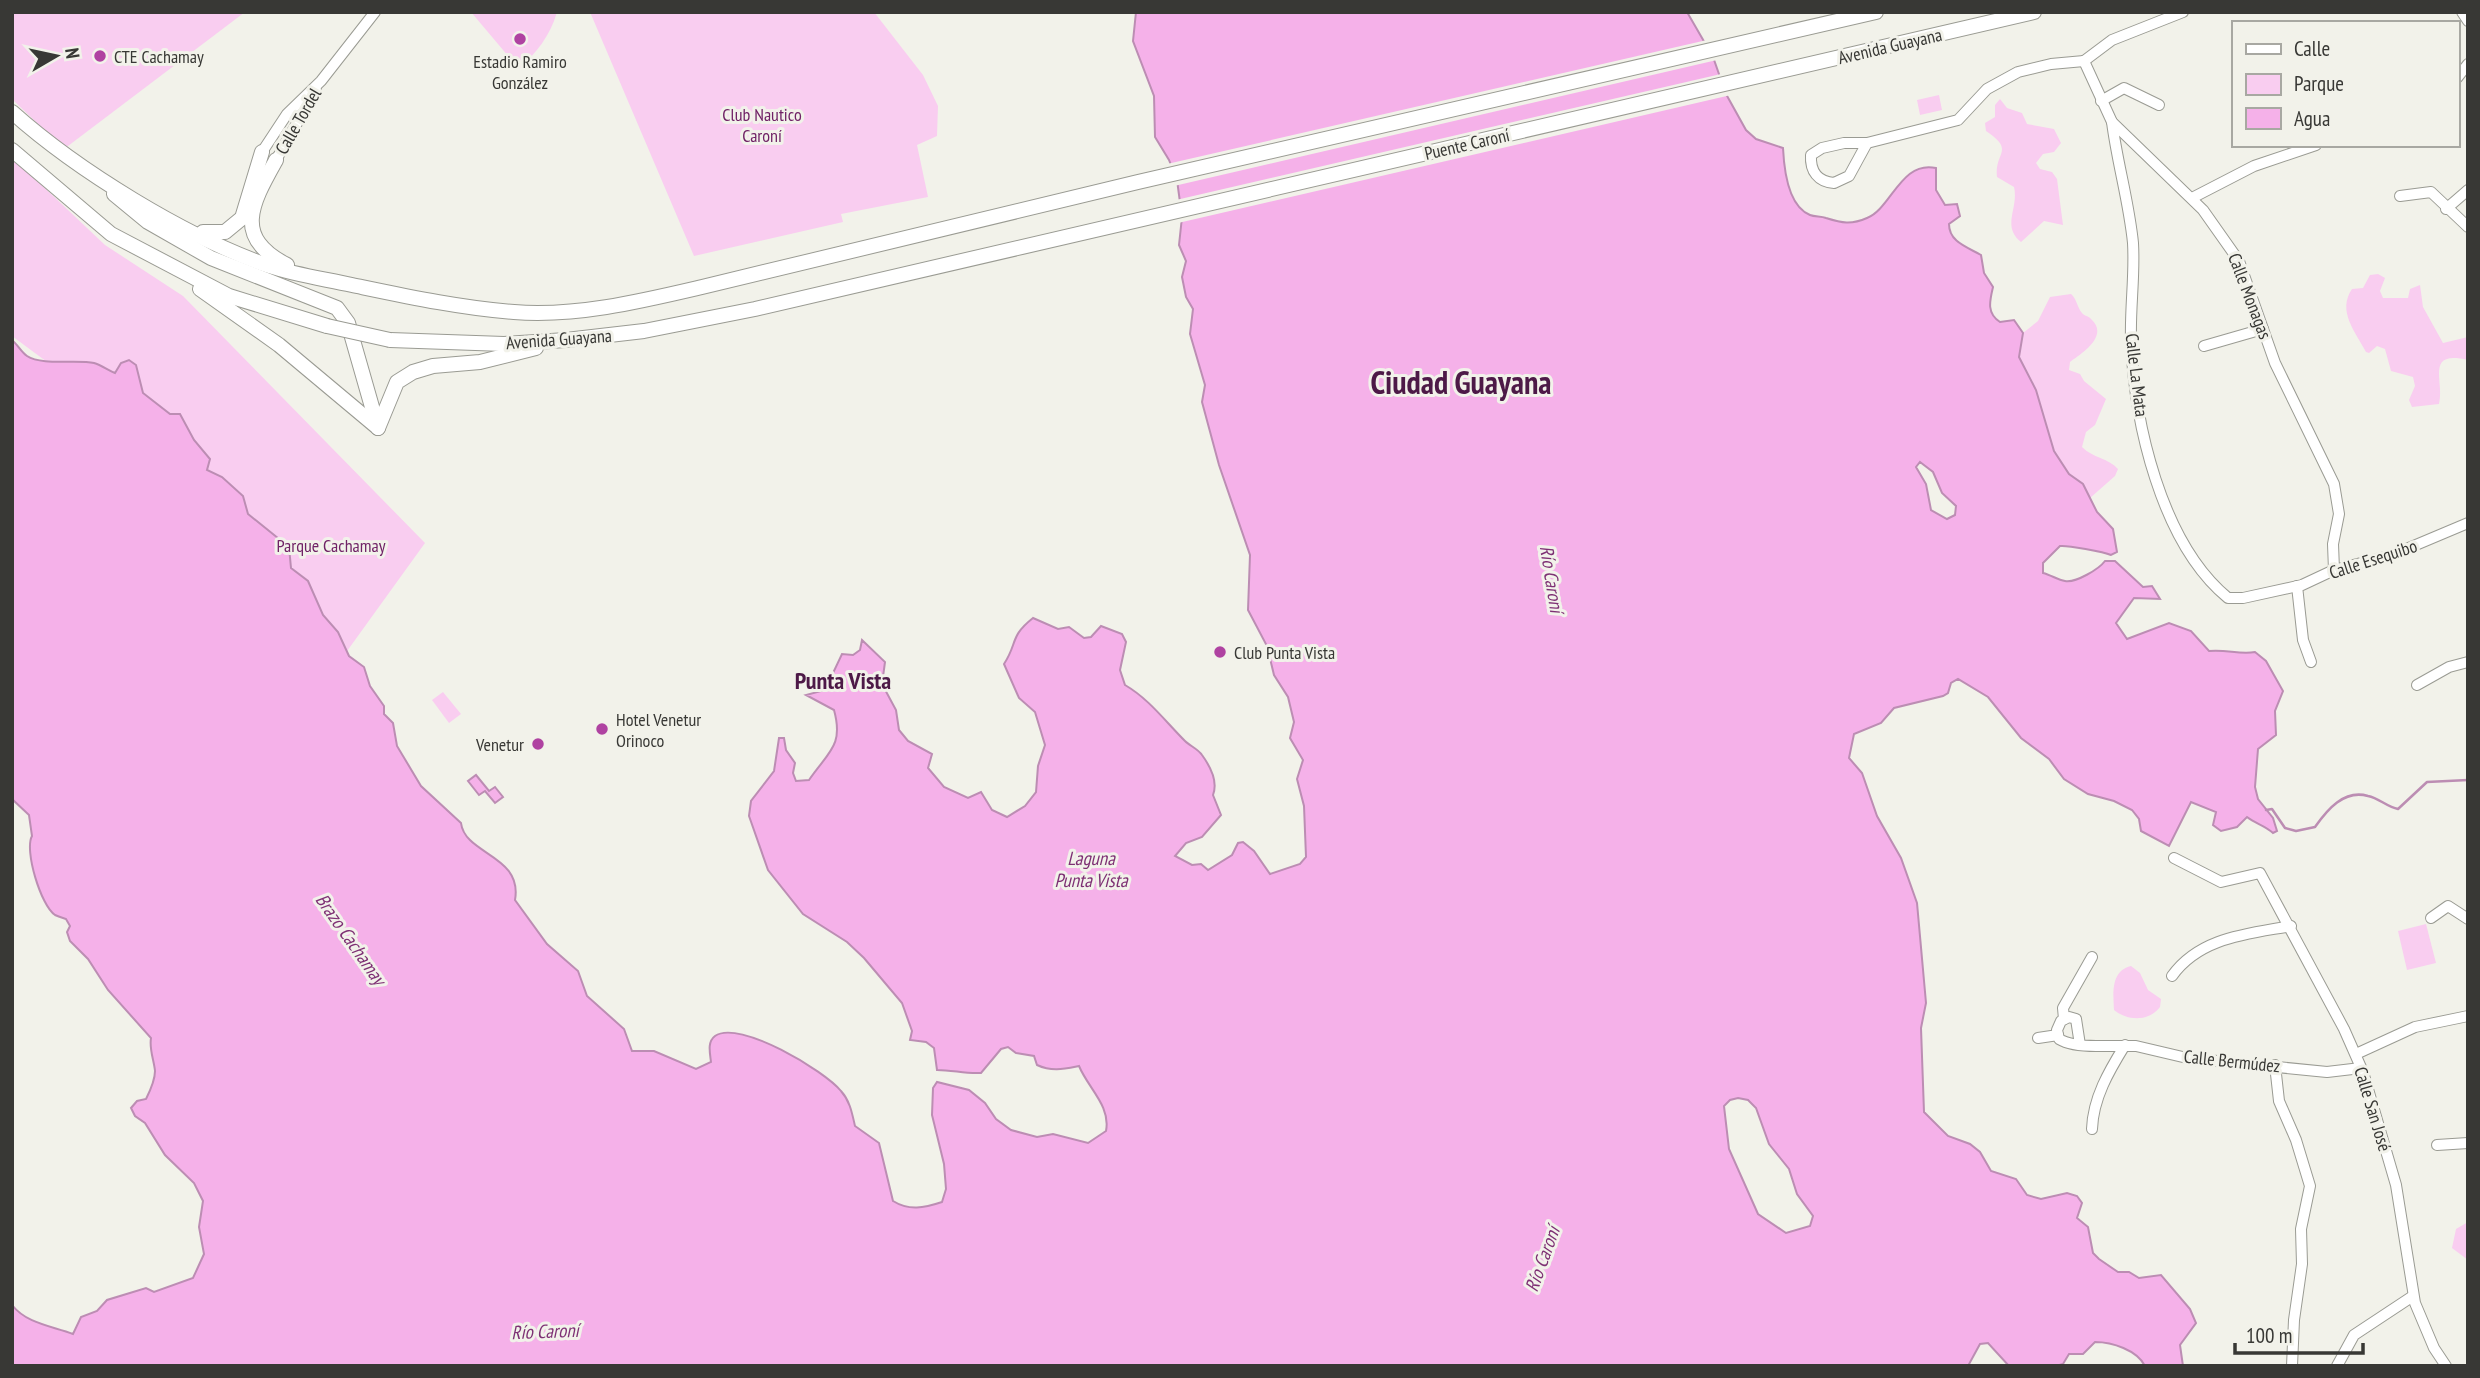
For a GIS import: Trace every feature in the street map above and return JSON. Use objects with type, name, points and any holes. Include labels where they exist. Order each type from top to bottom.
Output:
[{"type":"main road","name":"Avenida Guayana","points":[[1778,34],[1876,12]]},
{"type":"main road","name":"Avenida Guayana","points":[[1788,70],[2034,12]]},
{"type":"main road","name":"Puente Caroní","points":[[1138,182],[1778,34]]},
{"type":"main road","name":"Puente Caroní","points":[[1146,219],[1788,70]]},
{"type":"main road","name":"Avenida Guayana","points":[[12,111],[77,164],[190,232],[270,267],[401,295],[516,312],[578,309],[635,302],[1138,182]]},
{"type":"main road","name":"Avenida Guayana","points":[[12,150],[111,234],[229,296],[327,326],[390,340],[504,344],[644,331],[755,309],[1146,219]]},
{"type":"main road","points":[[164,215],[201,231],[225,232],[242,218],[262,152]]},
{"type":"main road","points":[[276,160],[254,200],[252,227],[255,240],[272,257],[310,276]]},
{"type":"main road","points":[[77,164],[148,222],[211,258],[337,307],[348,323],[378,428]]},
{"type":"main road","points":[[111,234],[182,277],[279,345],[378,428]]},
{"type":"main road","points":[[378,428],[397,382],[413,372],[433,366],[480,362],[566,340]]},
{"type":"street","name":"Calle Tordel","points":[[262,152],[287,114],[321,81],[375,12]]},
{"type":"street","points":[[1867,143],[1849,176],[1843,181],[1825,181],[1813,170],[1811,156],[1816,151],[1835,144],[1867,143],[1958,120],[1987,89],[2018,72],[2051,64],[2084,61],[2112,40],[2183,12]]},
{"type":"street","points":[[2462,12],[2468,22]]},
{"type":"street","name":"Calle Monagas","points":[[2084,61],[2112,121],[2192,198],[2235,254],[2285,386],[2334,484],[2339,514],[2333,544],[2334,570]]},
{"type":"street","name":"Calle Tordel","points":[[276,160],[321,81]]},
{"type":"street","points":[[2101,101],[2124,88],[2159,105]]},
{"type":"street","name":"Calle La Mata","points":[[2112,121],[2132,239],[2131,348],[2147,442],[2165,502],[2183,547],[2219,590],[2228,598],[2236,599]]},
{"type":"street","points":[[2192,198],[2254,166],[2310,147]]},
{"type":"street","points":[[2446,209],[2468,190]]},
{"type":"street","points":[[2400,196],[2431,192],[2468,227]]},
{"type":"street","points":[[2204,345],[2263,329]]},
{"type":"street","name":"Calle Esequibo","points":[[2236,599],[2297,586],[2334,570],[2392,555],[2468,523]]},
{"type":"street","points":[[2297,586],[2303,640],[2311,662]]},
{"type":"street","points":[[2417,685],[2449,667],[2468,662]]},
{"type":"street","name":"Calle San José","points":[[2174,858],[2221,883],[2254,873],[2264,877],[2291,926],[2361,1068],[2396,1185],[2413,1296],[2427,1334],[2446,1366]]},
{"type":"street","points":[[2431,918],[2448,906],[2468,919]]},
{"type":"street","points":[[2172,976],[2189,958],[2221,941],[2246,933],[2291,926]]},
{"type":"street","points":[[2064,1018],[2063,1008],[2080,972],[2092,957]]},
{"type":"street","points":[[2356,1054],[2415,1027],[2468,1016]]},
{"type":"street","points":[[2038,1038],[2060,1038],[2058,1024],[2064,1018],[2073,1017],[2078,1022],[2080,1045]]},
{"type":"street","name":"Calle Bermúdez","points":[[2060,1038],[2080,1045],[2144,1046],[2187,1058],[2339,1072],[2361,1068]]},
{"type":"street","points":[[2092,1129],[2094,1111],[2101,1091],[2125,1045]]},
{"type":"street","points":[[2275,1065],[2278,1096],[2296,1140],[2310,1186],[2301,1230],[2302,1264],[2294,1320],[2292,1366]]},
{"type":"street","points":[[2437,1146],[2468,1143]]},
{"type":"street","points":[[2338,1366],[2354,1335],[2413,1296]]},
{"type":"green space","name":"CTE Cachamay","points":[[12,12],[245,12],[64,149],[12,99]]},
{"type":"green space","name":"Estadio Ramiro González","points":[[471,12],[557,12],[542,43],[519,69]]},
{"type":"green space","name":"Club Nautico Caroní","points":[[590,12],[874,12],[923,75],[938,106],[937,136],[917,145],[928,197],[841,214],[843,222],[694,256]]},
{"type":"green space","points":[[1939,95],[1942,110],[1920,115],[1917,100]]},
{"type":"green space","points":[[2000,99],[2007,108],[2022,113],[2027,124],[2054,129],[2061,143],[2054,152],[2043,154],[2036,163],[2040,169],[2052,172],[2057,179],[2063,225],[2044,221],[2021,242],[2015,236],[2011,223],[2014,187],[1997,177],[2002,148],[1986,131],[1985,123],[1995,117],[1995,105]]},
{"type":"green space","name":"Parque Cachamay","points":[[12,157],[105,245],[183,296],[425,543],[337,665],[171,454],[12,336]]},
{"type":"green space","points":[[2378,274],[2385,278],[2380,291],[2383,298],[2408,298],[2410,289],[2420,285],[2423,307],[2443,343],[2468,337],[2468,360],[2454,358],[2441,363],[2439,404],[2412,407],[2409,400],[2415,386],[2413,377],[2391,371],[2385,349],[2377,346],[2369,353],[2366,352],[2349,321],[2346,305],[2352,289],[2363,288],[2370,275]]},
{"type":"green space","points":[[2071,294],[2082,313],[2096,325],[2097,332],[2092,344],[2070,362],[2069,370],[2080,374],[2084,381],[2106,399],[2095,425],[2086,432],[2082,447],[2118,469],[2115,476],[2090,498],[2083,484],[2069,474],[2054,451],[2036,390],[2019,357],[2023,333],[2038,321],[2050,297]]},
{"type":"green space","points":[[443,692],[461,714],[449,723],[432,700]]},
{"type":"green space","points":[[2426,924],[2436,963],[2407,970],[2398,931]]},
{"type":"green space","points":[[2131,966],[2140,973],[2148,990],[2161,999],[2160,1007],[2144,1017],[2131,1018],[2114,1010],[2117,977]]},
{"type":"green space","points":[[2468,1222],[2468,1260],[2452,1248],[2456,1229]]},
{"type":"water","points":[[1136,12],[1687,12],[1713,57],[1726,94],[1746,130],[1756,139],[1783,148],[1792,195],[1797,204],[1812,216],[1842,222],[1867,218],[1883,205],[1914,171],[1924,167],[1936,168],[1936,190],[1945,205],[1957,204],[1960,216],[1949,224],[1952,235],[1955,240],[1981,255],[1984,273],[1993,287],[1990,306],[1993,315],[2000,322],[2014,320],[2023,333],[2019,357],[2036,390],[2054,451],[2069,474],[2083,484],[2097,512],[2113,529],[2117,552],[2111,555],[2060,546],[2043,563],[2043,573],[2070,581],[2087,575],[2105,561],[2115,561],[2143,587],[2152,586],[2160,599],[2134,598],[2116,623],[2127,639],[2169,623],[2191,631],[2209,651],[2255,652],[2266,661],[2283,691],[2275,711],[2276,735],[2258,749],[2255,787],[2258,799],[2273,818],[2277,831],[2273,833],[2247,817],[2237,827],[2221,831],[2213,825],[2216,812],[2191,802],[2169,846],[2141,831],[2139,819],[2132,810],[2114,801],[2088,794],[2064,779],[2049,759],[2021,738],[1988,697],[1958,679],[1951,683],[1948,693],[1943,696],[1894,708],[1881,723],[1854,734],[1849,758],[1862,773],[1877,816],[1901,858],[1917,903],[1926,1003],[1921,1028],[1924,1112],[1948,1136],[1970,1144],[1980,1152],[1991,1171],[2016,1179],[2027,1195],[2041,1199],[2067,1193],[2077,1196],[2082,1203],[2077,1218],[2088,1227],[2093,1253],[2099,1259],[2118,1272],[2129,1272],[2139,1278],[2161,1275],[2190,1309],[2196,1323],[2180,1345],[2183,1366],[2145,1366],[2141,1360],[2123,1348],[2095,1342],[2083,1354],[2069,1354],[2063,1364],[2056,1366],[2009,1366],[1988,1343],[1980,1344],[1968,1366],[12,1366],[12,1305],[40,1324],[73,1334],[81,1317],[97,1311],[107,1300],[146,1288],[154,1292],[193,1278],[204,1254],[199,1227],[203,1201],[194,1183],[165,1155],[145,1123],[135,1116],[131,1108],[137,1101],[146,1099],[153,1082],[155,1071],[151,1038],[108,990],[88,959],[70,941],[67,932],[70,926],[66,919],[55,915],[44,901],[32,865],[29,815],[12,799],[12,340],[27,356],[42,361],[94,363],[115,373],[121,363],[129,360],[136,365],[143,393],[170,414],[180,414],[194,440],[210,459],[207,470],[222,477],[243,496],[248,514],[289,547],[291,568],[308,581],[323,615],[338,632],[349,656],[364,667],[370,686],[384,706],[384,714],[393,723],[397,746],[421,786],[461,823],[472,842],[510,873],[515,885],[515,900],[547,944],[578,971],[587,996],[624,1029],[632,1051],[654,1051],[696,1069],[711,1062],[712,1038],[727,1033],[761,1041],[800,1060],[832,1082],[844,1095],[855,1126],[879,1143],[893,1201],[911,1207],[942,1202],[946,1189],[944,1164],[932,1115],[933,1088],[937,1082],[969,1090],[985,1103],[996,1119],[1011,1130],[1037,1137],[1053,1134],[1088,1143],[1106,1131],[1107,1122],[1102,1105],[1079,1066],[1048,1069],[1037,1065],[1034,1056],[1016,1053],[1008,1047],[1001,1049],[981,1073],[937,1070],[934,1048],[926,1042],[910,1040],[912,1031],[902,1003],[864,958],[847,942],[803,914],[768,870],[749,816],[751,801],[774,771],[779,738],[784,738],[786,750],[795,763],[793,773],[796,781],[809,780],[828,755],[837,732],[834,710],[806,695],[825,690],[842,654],[853,655],[860,650],[862,640],[885,662],[882,684],[896,710],[899,730],[908,741],[932,754],[928,768],[944,787],[968,798],[981,792],[992,810],[1007,817],[1025,806],[1036,792],[1038,766],[1045,745],[1035,712],[1019,698],[1004,664],[1020,630],[1033,618],[1058,629],[1069,627],[1084,638],[1091,637],[1101,626],[1122,634],[1126,642],[1120,670],[1125,685],[1149,704],[1208,764],[1214,780],[1213,795],[1221,815],[1202,837],[1186,843],[1175,856],[1192,865],[1201,864],[1208,870],[1232,855],[1238,843],[1243,842],[1254,851],[1270,874],[1300,864],[1306,857],[1304,806],[1297,779],[1303,760],[1290,738],[1294,722],[1288,697],[1274,675],[1267,646],[1248,610],[1250,555],[1219,465],[1202,402],[1205,385],[1190,334],[1193,309],[1186,297],[1182,277],[1186,261],[1179,245],[1182,217],[1177,180],[1155,137],[1154,96],[1133,41]],"holes":[[[1920,462],[1933,472],[1942,493],[1956,506],[1955,515],[1947,519],[1931,510],[1926,484],[1916,467]],[[1730,1100],[1748,1100],[1756,1108],[1769,1144],[1789,1169],[1797,1194],[1813,1216],[1810,1226],[1786,1233],[1758,1214],[1729,1149],[1724,1106]]]},
{"type":"water","points":[[476,775],[489,791],[495,787],[503,797],[495,803],[485,791],[479,795],[468,781]]},
{"type":"pier","points":[[1707,40],[1717,60],[1174,186],[1167,164]]},
{"type":"pier","points":[[1721,74],[1731,95],[1178,223],[1176,200]]},
{"type":"waterway","points":[[2266,810],[2272,809],[2285,828],[2296,831],[2315,827],[2325,814],[2344,798],[2359,795],[2372,797],[2398,809],[2427,782],[2468,780]]},
{"type":"place","name":"Estadio Ramiro González","points":[[520,39]]},
{"type":"place","name":"CTE Cachamay","points":[[100,56]]},
{"type":"place","name":"Club Punta Vista","points":[[1220,652]]},
{"type":"place","name":"Hotel Venetur Orinoco","points":[[602,729]]},
{"type":"place","name":"Venetur","points":[[538,744]]},
{"type":"district","name":"Ciudad Guayana","points":[[1461,382]]},
{"type":"district","name":"Punta Vista","points":[[843,680]]},
{"type":"water label","name":"Río Caroní","points":[[1552,579]]},
{"type":"water label","name":"Laguna Punta Vista","points":[[1091,869]]},
{"type":"water label","name":"Brazo Cachamay","points":[[351,939]]},
{"type":"water label","name":"Río Caroní","points":[[1542,1259]]},
{"type":"water label","name":"Río Caroní","points":[[545,1331]]}]
